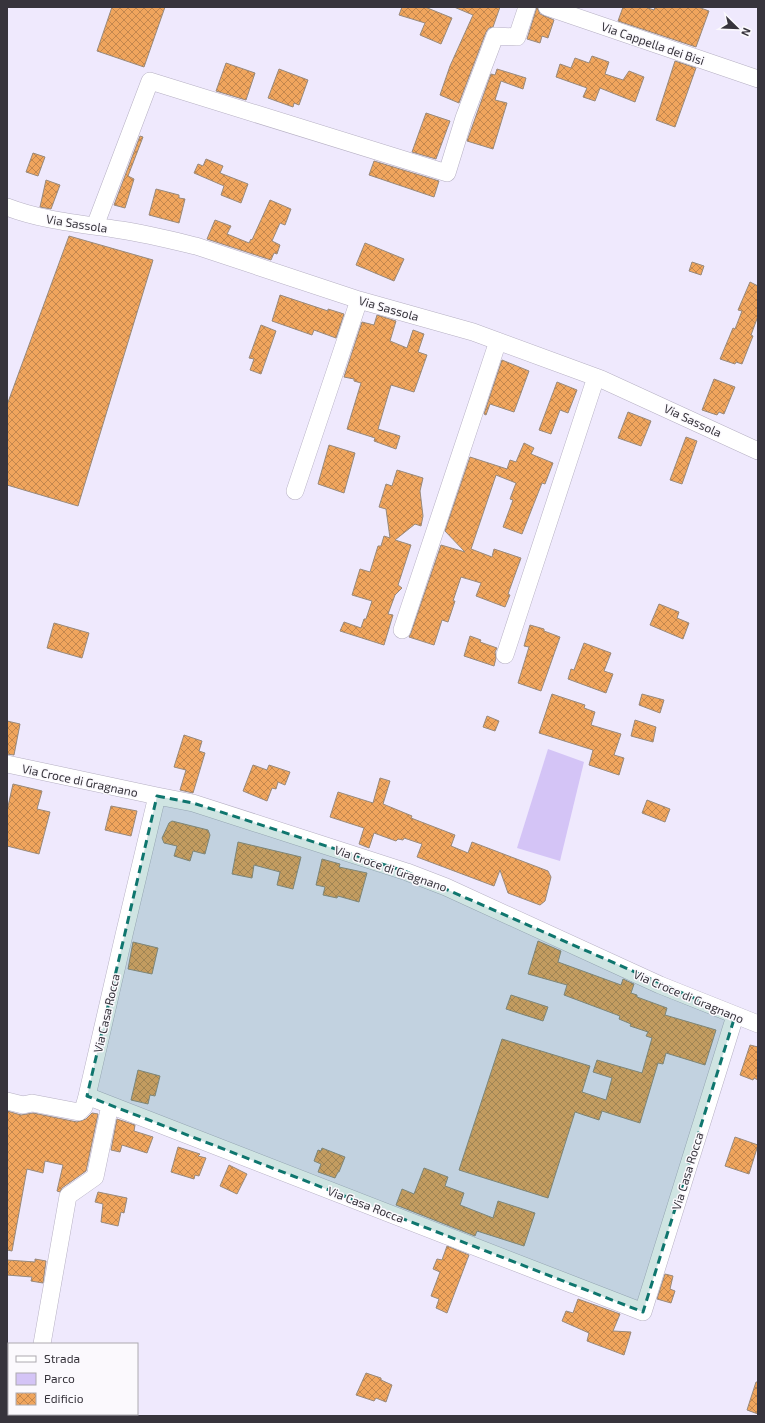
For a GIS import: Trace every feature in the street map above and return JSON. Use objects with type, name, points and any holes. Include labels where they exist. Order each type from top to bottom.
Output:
[{"type":"street","points":[[95,226],[150,81],[447,173],[464,118],[495,36],[517,37],[528,7]]},
{"type":"street","name":"Via Cappella dei Bisi","points":[[548,7],[758,79]]},
{"type":"street","name":"Via Sassola","points":[[7,207],[37,216],[169,239],[196,246],[359,300],[473,332],[596,377],[709,427],[758,451]]},
{"type":"street","points":[[295,491],[359,300]]},
{"type":"street","points":[[402,630],[498,341]]},
{"type":"street","points":[[505,655],[596,377]]},
{"type":"street","name":"Via Croce di Gragnano","points":[[7,764],[193,803],[407,872],[446,887],[660,985],[758,1024]]},
{"type":"street","name":"Via Casa Rocca","points":[[157,796],[87,1096],[643,1312],[735,1016]]},
{"type":"street","points":[[7,1101],[23,1105],[32,1103],[79,1112],[84,1107],[87,1096]]},
{"type":"street","points":[[42,1343],[68,1196],[95,1177],[110,1105]]},
{"type":"highlighted area","points":[[157,796],[193,803],[407,872],[735,1016],[643,1312],[87,1096]]},
{"type":"green space","points":[[548,749],[584,762],[560,861],[517,848]]},
{"type":"building","points":[[112,7],[165,7],[144,67],[97,51]]},
{"type":"building","points":[[402,7],[425,7],[452,18],[441,44],[420,35],[425,23],[399,15]]},
{"type":"building","points":[[454,7],[500,7],[493,27],[489,28],[486,32],[459,103],[440,95],[450,66],[473,15]]},
{"type":"building","points":[[537,7],[540,14],[554,20],[548,38],[542,36],[540,43],[527,39]]},
{"type":"building","points":[[623,7],[645,7],[654,10],[655,7],[698,7],[709,11],[696,47],[618,21]]},
{"type":"building","points":[[592,56],[609,62],[605,74],[623,80],[629,71],[644,77],[635,102],[600,88],[595,101],[583,97],[587,88],[556,77],[560,64],[571,68],[575,58],[589,63]]},
{"type":"building","points":[[675,61],[696,68],[675,127],[656,120]]},
{"type":"building","points":[[226,63],[255,73],[246,100],[216,91]]},
{"type":"building","points":[[279,69],[308,80],[299,105],[294,103],[293,107],[268,98]]},
{"type":"building","points":[[497,69],[526,78],[523,89],[501,81],[495,100],[507,103],[493,149],[467,141],[491,74],[495,75]]},
{"type":"building","points":[[426,113],[450,121],[436,159],[412,152]]},
{"type":"building","points":[[140,136],[143,137],[128,176],[134,179],[125,208],[114,205]]},
{"type":"building","points":[[33,153],[45,157],[38,176],[26,172]]},
{"type":"building","points":[[206,159],[223,166],[220,173],[248,184],[241,203],[221,195],[224,186],[194,173],[198,164],[203,166]]},
{"type":"building","points":[[374,161],[439,181],[434,197],[369,175]]},
{"type":"building","points":[[46,180],[60,185],[51,209],[40,207]]},
{"type":"building","points":[[156,189],[179,195],[179,198],[185,199],[179,223],[149,215]]},
{"type":"building","points":[[270,200],[291,209],[285,225],[280,223],[272,241],[280,245],[277,254],[274,253],[271,260],[207,239],[215,220],[231,226],[227,234],[249,243],[251,239],[252,240]]},
{"type":"building","points":[[69,236],[153,260],[78,506],[7,485],[7,405]]},
{"type":"building","points":[[365,243],[404,259],[394,281],[356,265]]},
{"type":"building","points":[[692,262],[704,266],[701,275],[689,271]]},
{"type":"building","points":[[750,282],[758,286],[758,316],[751,335],[753,336],[742,364],[736,362],[735,364],[720,359],[733,328],[735,329],[742,311],[738,310]]},
{"type":"building","points":[[280,295],[328,311],[328,309],[344,314],[336,338],[314,330],[312,335],[272,321]]},
{"type":"building","points":[[377,315],[396,321],[390,341],[407,348],[413,330],[424,334],[418,352],[427,355],[414,392],[391,385],[378,429],[400,436],[396,449],[374,441],[375,438],[347,429],[361,383],[354,381],[354,379],[344,377],[362,322],[374,325]]},
{"type":"building","points":[[261,325],[276,331],[261,374],[250,370],[254,359],[249,358]]},
{"type":"building","points":[[502,360],[529,371],[514,412],[490,404],[486,415],[484,414]]},
{"type":"building","points":[[714,379],[735,387],[724,414],[719,412],[717,415],[702,410]]},
{"type":"building","points":[[557,382],[577,390],[568,413],[560,410],[551,434],[539,430]]},
{"type":"building","points":[[628,412],[651,421],[641,446],[618,438]]},
{"type":"building","points":[[686,437],[697,441],[682,484],[670,480]]},
{"type":"building","points":[[524,443],[534,448],[531,454],[553,463],[545,484],[542,483],[522,534],[503,527],[513,500],[510,499],[516,483],[496,475],[471,549],[492,557],[494,549],[521,558],[505,607],[476,596],[481,583],[461,577],[448,622],[442,620],[434,645],[409,637],[441,545],[465,552],[445,531],[470,457],[507,469],[510,460],[516,462]]},
{"type":"building","points":[[329,445],[355,453],[344,493],[318,484]]},
{"type":"building","points":[[397,470],[423,478],[420,491],[423,516],[421,526],[415,524],[395,540],[411,545],[398,585],[402,588],[395,595],[388,614],[393,615],[384,645],[340,631],[344,622],[361,628],[364,619],[366,619],[372,601],[352,595],[360,569],[370,572],[378,546],[381,546],[384,536],[390,538],[386,509],[379,507],[386,484],[392,486]]},
{"type":"building","points":[[659,604],[679,612],[677,618],[689,623],[683,639],[650,625]]},
{"type":"building","points":[[54,623],[89,633],[82,658],[47,648]]},
{"type":"building","points":[[530,625],[544,629],[544,631],[560,637],[541,691],[518,683],[529,647],[524,646]]},
{"type":"building","points":[[470,636],[481,640],[480,642],[497,648],[495,652],[496,658],[494,666],[464,656]]},
{"type":"building","points":[[584,643],[611,653],[604,671],[613,674],[606,693],[568,679],[571,669],[574,670]]},
{"type":"building","points":[[552,694],[585,705],[584,708],[595,712],[591,725],[621,734],[614,755],[624,758],[619,775],[589,765],[593,750],[539,733]]},
{"type":"building","points":[[642,694],[664,700],[660,713],[639,705]]},
{"type":"building","points":[[487,716],[499,721],[495,731],[483,727]]},
{"type":"building","points":[[635,720],[656,727],[653,742],[631,736]]},
{"type":"building","points":[[7,721],[20,724],[14,755],[7,754]]},
{"type":"building","points":[[184,735],[202,741],[199,751],[205,753],[193,793],[180,790],[186,770],[174,767]]},
{"type":"building","points":[[253,765],[267,770],[269,765],[290,772],[285,785],[278,782],[276,789],[272,788],[267,801],[243,791]]},
{"type":"building","points":[[380,778],[390,781],[383,804],[412,816],[411,818],[455,835],[451,846],[468,853],[472,842],[548,871],[551,877],[545,901],[540,905],[508,893],[500,870],[494,886],[417,857],[422,844],[404,838],[403,840],[398,839],[396,841],[374,833],[369,848],[359,844],[364,828],[330,817],[338,792],[373,803]]},
{"type":"building","points":[[13,784],[42,791],[37,809],[50,812],[39,854],[7,846],[7,811]]},
{"type":"building","points":[[647,800],[670,809],[665,822],[642,813]]},
{"type":"building","points":[[111,806],[137,811],[131,836],[105,830]]},
{"type":"building","points":[[172,821],[208,830],[210,835],[205,854],[193,851],[190,861],[174,856],[177,846],[164,843],[162,838],[169,823]]},
{"type":"building","points":[[238,842],[301,857],[293,889],[277,885],[280,872],[254,865],[252,878],[232,874]]},
{"type":"building","points":[[322,859],[340,864],[339,867],[367,873],[359,902],[338,896],[337,898],[323,895],[325,887],[316,885]]},
{"type":"building","points":[[538,941],[561,951],[558,962],[621,985],[623,979],[634,984],[631,993],[637,995],[637,997],[667,1008],[665,1015],[716,1030],[705,1065],[666,1053],[663,1064],[658,1063],[640,1123],[602,1111],[599,1120],[575,1112],[548,1198],[459,1170],[502,1039],[590,1066],[582,1092],[606,1100],[612,1078],[593,1072],[597,1060],[642,1073],[652,1038],[646,1036],[648,1032],[630,1026],[631,1024],[619,1019],[620,1016],[564,995],[567,985],[528,974]]},
{"type":"building","points":[[133,942],[158,948],[152,974],[128,969]]},
{"type":"building","points":[[511,995],[548,1007],[543,1021],[506,1009]]},
{"type":"building","points":[[750,1045],[758,1047],[758,1080],[754,1078],[753,1080],[740,1075]]},
{"type":"building","points":[[138,1070],[160,1076],[155,1096],[150,1095],[148,1104],[131,1100]]},
{"type":"building","points":[[7,1111],[21,1115],[33,1113],[77,1122],[86,1119],[92,1113],[98,1114],[86,1171],[62,1188],[60,1192],[57,1191],[63,1165],[45,1161],[43,1173],[27,1169],[12,1251],[7,1250]]},
{"type":"building","points":[[117,1119],[135,1125],[134,1131],[153,1137],[147,1153],[122,1145],[120,1152],[111,1150]]},
{"type":"building","points":[[735,1137],[758,1145],[749,1174],[725,1166]]},
{"type":"building","points":[[178,1147],[200,1154],[198,1156],[206,1158],[199,1176],[195,1175],[194,1179],[171,1172]]},
{"type":"building","points":[[322,1148],[345,1157],[335,1178],[318,1172],[321,1164],[314,1161],[318,1150],[321,1151]]},
{"type":"building","points":[[229,1165],[247,1174],[237,1194],[220,1186]]},
{"type":"building","points":[[424,1168],[448,1177],[445,1186],[464,1193],[460,1205],[493,1218],[498,1201],[535,1213],[524,1246],[477,1231],[475,1236],[396,1205],[402,1189],[414,1194]]},
{"type":"building","points":[[98,1192],[127,1198],[124,1213],[121,1212],[118,1226],[101,1222],[103,1204],[95,1202]]},
{"type":"building","points":[[447,1246],[469,1255],[447,1313],[436,1308],[439,1299],[431,1296],[440,1272],[433,1269],[437,1259],[442,1260]]},
{"type":"building","points":[[35,1259],[46,1261],[43,1283],[31,1281],[32,1277],[7,1275],[7,1260],[35,1262]]},
{"type":"building","points":[[665,1274],[673,1276],[670,1289],[675,1291],[671,1303],[657,1299]]},
{"type":"building","points":[[578,1299],[620,1314],[613,1331],[631,1332],[624,1355],[587,1341],[589,1333],[562,1321],[566,1311],[573,1313]]},
{"type":"building","points":[[366,1373],[381,1378],[381,1380],[392,1385],[386,1402],[376,1398],[374,1401],[356,1395]]},
{"type":"building","points":[[756,1382],[758,1382],[758,1414],[747,1410]]}]
